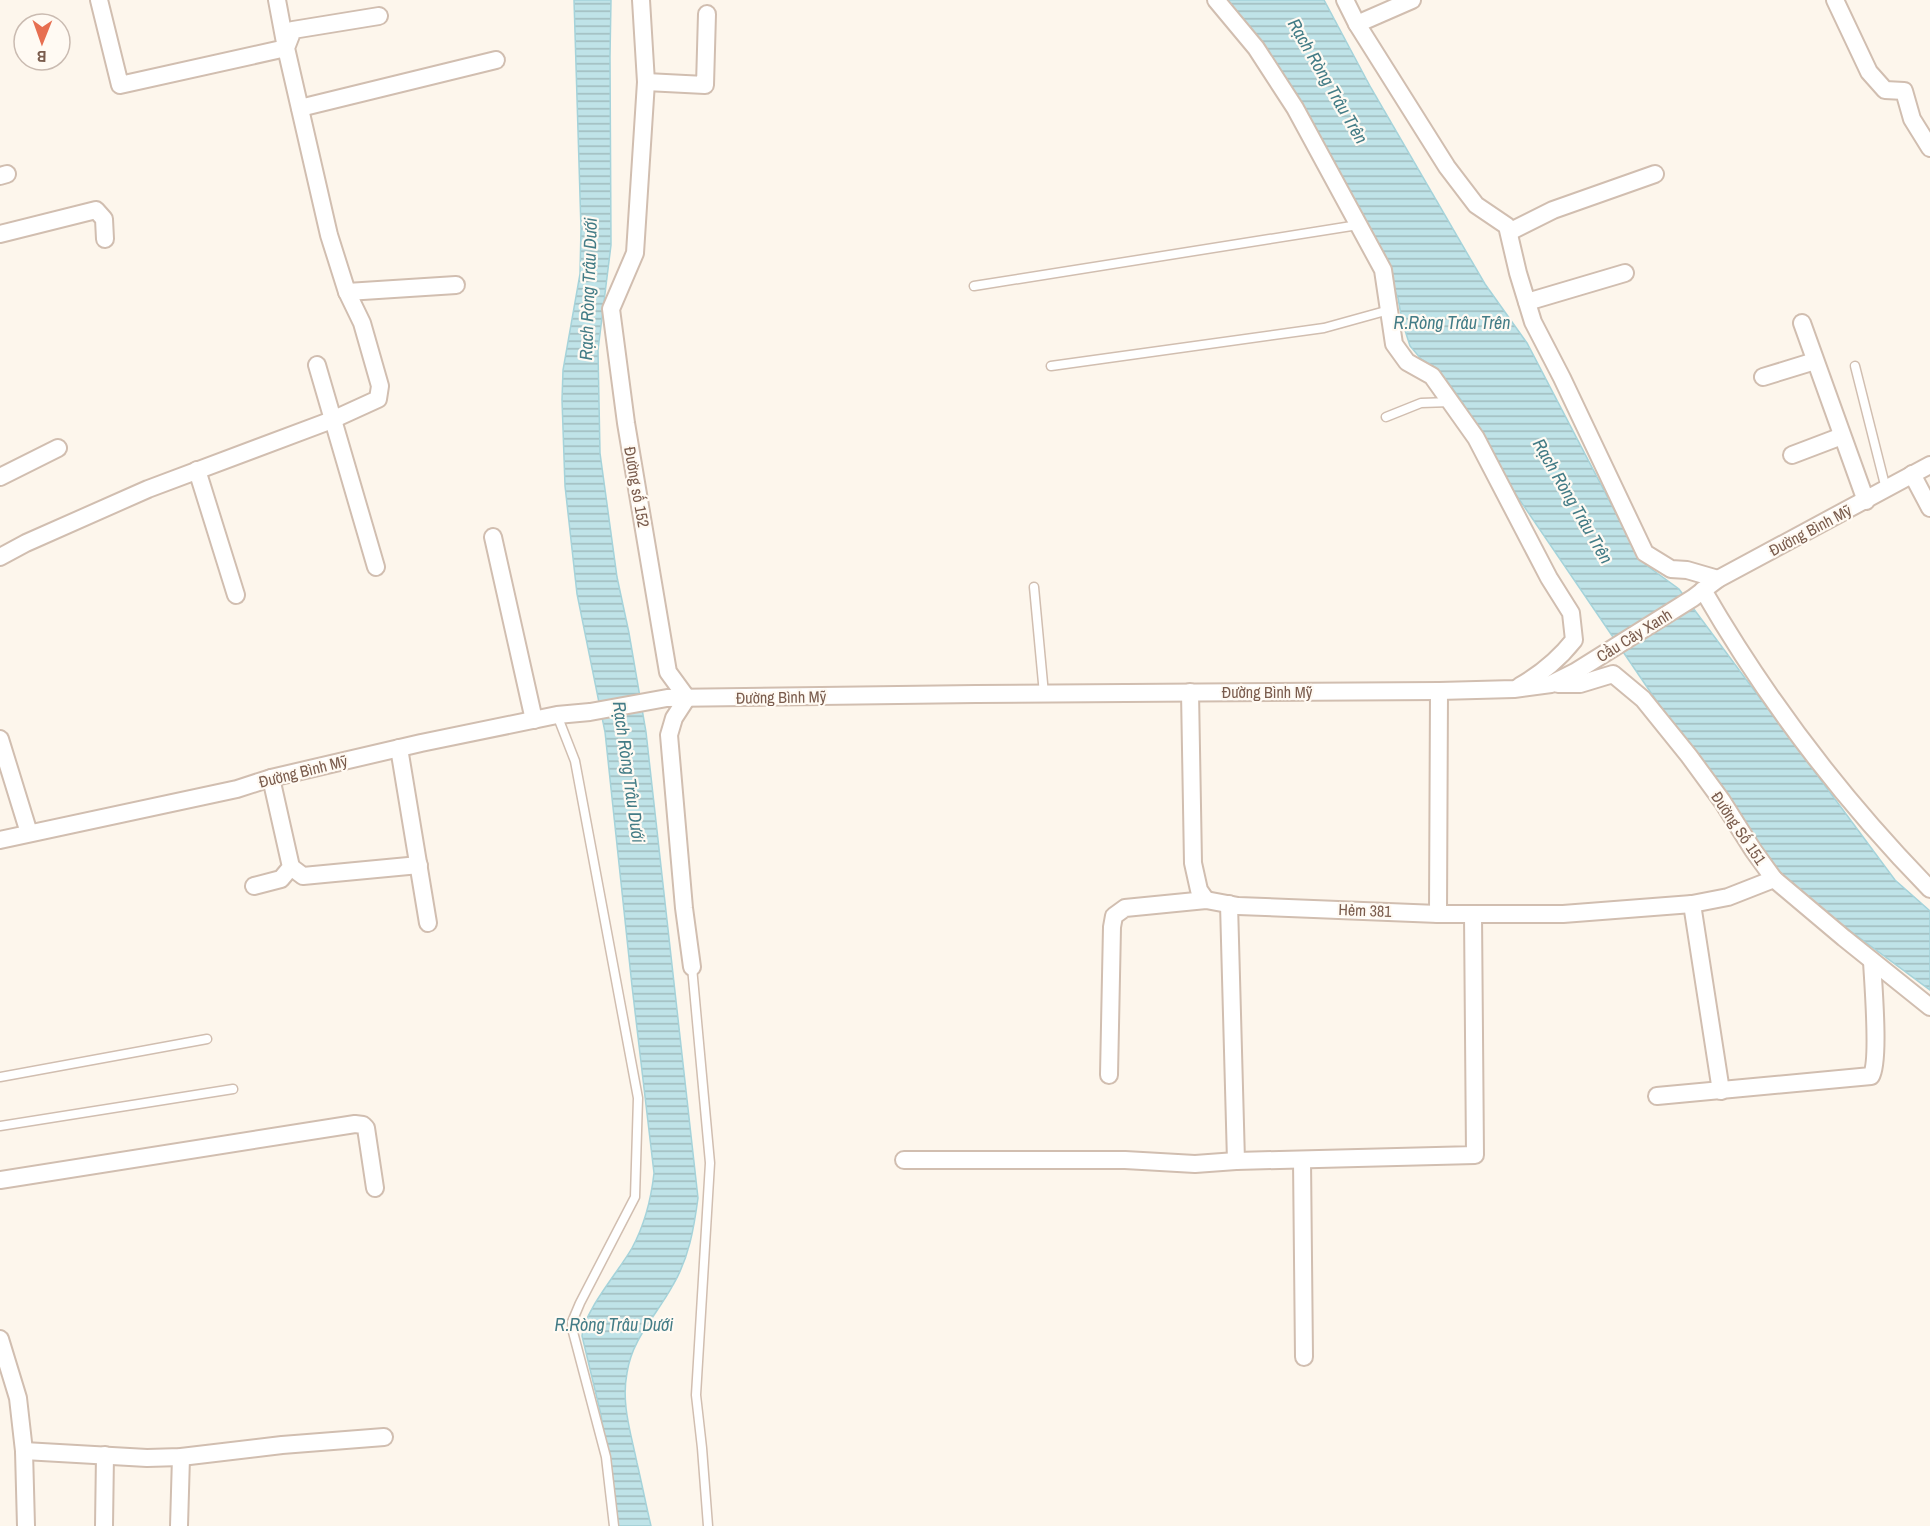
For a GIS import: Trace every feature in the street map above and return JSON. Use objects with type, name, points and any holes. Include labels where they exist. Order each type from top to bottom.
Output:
[{"type":"street","points":[[99,0],[120,85],[286,48]]},
{"type":"street","points":[[0,556],[197,470],[332,420],[378,399],[380,386],[362,323],[347,292],[330,236],[277,0]]},
{"type":"street","name":"Đường số 152","points":[[641,0],[646,82],[635,254],[611,309],[626,423],[668,672],[687,698]]},
{"type":"street","points":[[1216,0],[1256,48],[1295,108],[1383,270],[1394,344],[1407,362],[1432,376],[1476,438],[1549,578],[1571,613],[1574,640],[1561,656],[1535,677],[1514,689]]},
{"type":"street","points":[[1345,0],[1357,24],[1447,167],[1476,205],[1507,226],[1533,322],[1645,553],[1671,568],[1718,579]]},
{"type":"street","points":[[1357,24],[1412,0]]},
{"type":"street","points":[[1836,0],[1869,72],[1885,90],[1904,91],[1912,119],[1930,148]]},
{"type":"street","points":[[646,82],[705,85],[707,14]]},
{"type":"street","points":[[286,48],[293,30],[379,16]]},
{"type":"street","points":[[300,108],[496,60]]},
{"type":"street","points":[[1509,232],[1553,210],[1655,174]]},
{"type":"street","points":[[0,234],[96,210],[104,219],[105,239]]},
{"type":"street","points":[[1527,302],[1625,273]]},
{"type":"street","points":[[347,292],[456,285]]},
{"type":"street","points":[[1802,323],[1866,501]]},
{"type":"street","points":[[1763,377],[1815,361]]},
{"type":"street","points":[[317,365],[376,567]]},
{"type":"street","points":[[1792,454],[1842,436]]},
{"type":"street","points":[[0,477],[58,448]]},
{"type":"street","name":"Đường Bình Mỹ","points":[[1698,594],[1718,579],[1930,465]]},
{"type":"street","points":[[197,470],[236,595]]},
{"type":"street","points":[[1912,474],[1930,508]]},
{"type":"street","points":[[494,537],[534,720]]},
{"type":"street","points":[[1698,594],[1780,711],[1862,817],[1927,880]]},
{"type":"street","name":"Cầu Cây Xanh","points":[[1575,672],[1698,594]]},
{"type":"street","name":"Đường Bình Mỹ","points":[[0,840],[237,789],[271,778],[399,748],[557,715],[590,712],[667,698],[1514,689],[1551,684],[1575,672]]},
{"type":"street","name":"Đường Số 151","points":[[1551,684],[1580,684],[1613,674],[1643,699],[1722,801],[1752,850],[1774,879],[1930,1007]]},
{"type":"street","points":[[1438,914],[1439,691]]},
{"type":"street","points":[[1190,692],[1193,862],[1199,890],[1206,900]]},
{"type":"street","points":[[687,698],[674,718],[669,735],[684,908],[692,968]]},
{"type":"street","points":[[0,739],[28,833]]},
{"type":"street","points":[[399,748],[428,923]]},
{"type":"street","points":[[271,778],[291,867],[303,876],[419,865]]},
{"type":"street","points":[[254,886],[281,879],[291,867]]},
{"type":"street","name":"Hẻm 381","points":[[1110,1075],[1112,927],[1114,916],[1125,908],[1206,900],[1229,904],[1438,914],[1563,914],[1692,904],[1728,897],[1774,879]]},
{"type":"street","points":[[1229,904],[1236,1161]]},
{"type":"street","points":[[1692,904],[1721,1091]]},
{"type":"street","points":[[904,1160],[1125,1160],[1195,1164],[1475,1155],[1473,914]]},
{"type":"street","points":[[1657,1096],[1871,1076],[1875,1070],[1872,961]]},
{"type":"street","points":[[0,1180],[355,1124],[363,1125],[368,1133],[375,1188]]},
{"type":"street","points":[[1302,1160],[1304,1357]]},
{"type":"street","points":[[0,1339],[18,1398],[24,1451],[26,1526]]},
{"type":"street","points":[[24,1451],[181,1457],[282,1445],[384,1437]]},
{"type":"street","points":[[104,1526],[105,1455]]},
{"type":"street","points":[[179,1526],[181,1457]]},
{"type":"lane","points":[[974,286],[1358,225]]},
{"type":"lane","points":[[1051,366],[1324,328],[1389,310]]},
{"type":"lane","points":[[1855,366],[1886,489]]},
{"type":"lane","points":[[1386,417],[1421,403],[1451,402]]},
{"type":"lane","points":[[1034,587],[1044,694]]},
{"type":"lane","points":[[557,715],[575,761],[638,1098],[635,1197],[572,1322],[606,1457],[614,1526]]},
{"type":"lane","points":[[692,968],[710,1163],[696,1395],[708,1526]]},
{"type":"lane","points":[[0,1077],[207,1039]]},
{"type":"lane","points":[[0,1126],[233,1089]]},
{"type":"water","name":"R.Ròng Trâu Dưới","points":[[574,0],[611,0],[611,245],[598,350],[600,453],[617,577],[646,732],[698,1198],[693,1232],[679,1275],[634,1349],[625,1385],[628,1418],[651,1526],[618,1526],[601,1415],[582,1336],[588,1315],[637,1239],[647,1212],[654,1173],[605,732],[577,594],[565,486],[563,370],[580,274],[581,229]]},
{"type":"water","name":"R.Ròng Trâu Trên","points":[[1228,0],[1324,0],[1371,88],[1485,284],[1527,343],[1631,542],[1646,565],[1679,589],[1895,880],[1930,911],[1930,990],[1785,881],[1770,864],[1502,474],[1461,400],[1438,369],[1421,359],[1410,346],[1398,298],[1383,261],[1281,71]]},
{"type":"water label","name":"Rạch Ròng Trâu Trên","points":[[1328,81]]},
{"type":"water label","name":"Rạch Ròng Trâu Dưới","points":[[588,289]]},
{"type":"water label","name":"Rạch Ròng Trâu Trên","points":[[1573,501]]},
{"type":"water label","name":"Rạch Ròng Trâu Dưới","points":[[629,772]]}]
